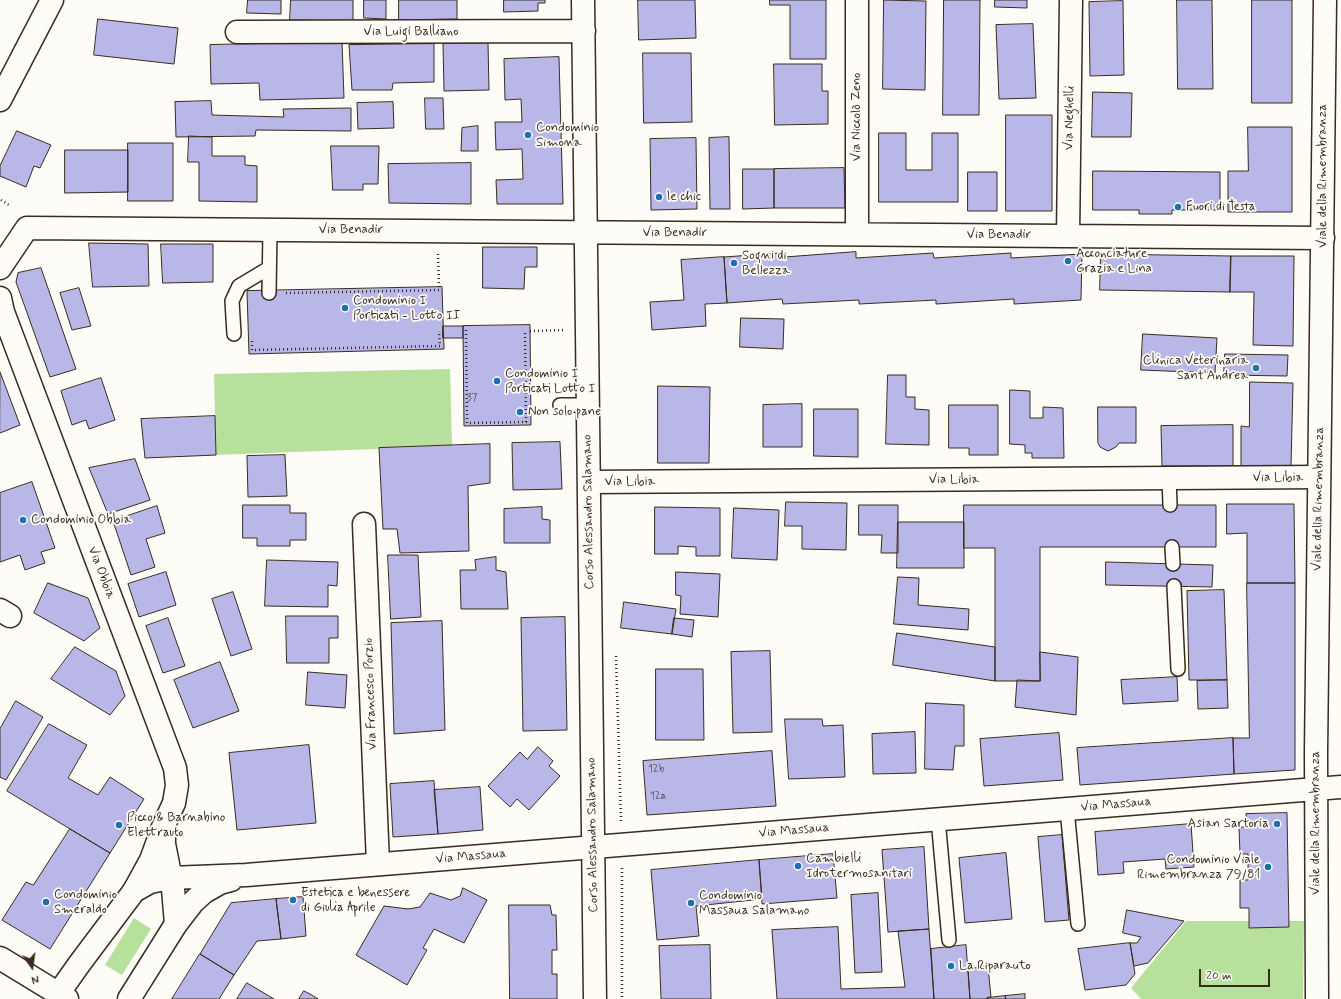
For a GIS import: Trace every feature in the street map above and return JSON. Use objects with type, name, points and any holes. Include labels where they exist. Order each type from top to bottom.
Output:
[{"type":"street","points":[[0,100],[52,0]]},
{"type":"street","name":"Corso Alessandro Salamano","points":[[584,0],[595,999]]},
{"type":"street","name":"Via Niccolò Zeno","points":[[857,0],[857,234]]},
{"type":"street","name":"Via Neghelli","points":[[1068,236],[1071,0]]},
{"type":"street","name":"Viale della Rimembranza","points":[[1317,999],[1316,789],[1325,0]]},
{"type":"street","name":"Via Luigi Balliano","points":[[238,32],[584,31]]},
{"type":"street","name":"Via Benadir","points":[[0,268],[27,228],[1323,238]]},
{"type":"street","name":"Via Obbia","points":[[0,298],[3,312],[175,768],[177,785],[174,803],[163,826],[151,860],[134,891],[80,963],[63,996]]},
{"type":"street","name":"Via Libia","points":[[589,482],[1319,477]]},
{"type":"street","name":"Via Francesco Porzio","points":[[364,524],[378,864]]},
{"type":"street","name":"Via Massaua","points":[[246,875],[1341,787]]},
{"type":"street","points":[[163,826],[164,844],[173,889],[176,924]]},
{"type":"street","points":[[134,891],[150,882],[170,878],[246,875]]},
{"type":"street","points":[[129,999],[176,924],[193,902],[204,892],[220,883],[246,875]]},
{"type":"street","points":[[0,958],[63,996]]},
{"type":"lane","points":[[269,293],[270,230]]},
{"type":"lane","points":[[234,334],[232,301],[239,286],[269,268]]},
{"type":"lane","points":[[560,405],[588,405]]},
{"type":"lane","points":[[1169,478],[1170,505]]},
{"type":"lane","points":[[1172,547],[1173,564]]},
{"type":"lane","points":[[1174,586],[1178,669]]},
{"type":"lane","points":[[1068,809],[1078,924]]},
{"type":"lane","points":[[938,819],[948,940]]},
{"type":"path","points":[[1,200],[9,205]]},
{"type":"path","points":[[269,293],[439,290],[438,253]]},
{"type":"path","points":[[466,330],[467,423],[526,422],[526,331]]},
{"type":"path","points":[[530,331],[587,330]]},
{"type":"path","points":[[252,337],[252,350],[440,346],[440,331]]},
{"type":"green space","points":[[450,369],[452,446],[216,455],[214,374]]},
{"type":"green space","points":[[134,918],[151,929],[122,975],[105,965]]},
{"type":"green space","points":[[1186,921],[1304,921],[1303,999],[1141,999],[1131,988]]},
{"type":"building","points":[[248,0],[281,0],[281,14],[247,13]]},
{"type":"building","points":[[291,0],[353,0],[353,21],[290,20]]},
{"type":"building","points":[[364,0],[386,0],[386,19],[364,18]]},
{"type":"building","points":[[399,0],[457,0],[457,19],[399,20]]},
{"type":"building","points":[[504,0],[545,0],[545,3],[538,3],[538,11],[504,12]]},
{"type":"building","points":[[638,0],[695,0],[696,38],[639,40]]},
{"type":"building","points":[[770,0],[826,0],[826,59],[790,59],[790,5],[770,5]]},
{"type":"building","points":[[884,0],[926,1],[925,90],[883,89]]},
{"type":"building","points":[[944,0],[980,0],[979,115],[943,115]]},
{"type":"building","points":[[995,0],[1027,0],[1027,8],[995,7]]},
{"type":"building","points":[[1177,0],[1212,0],[1213,89],[1178,89]]},
{"type":"building","points":[[1252,0],[1292,0],[1292,103],[1252,103]]},
{"type":"building","points":[[1123,1],[1124,75],[1090,76],[1089,2]]},
{"type":"building","points":[[98,19],[178,28],[174,64],[94,55]]},
{"type":"building","points":[[1033,24],[1036,98],[999,99],[996,25]]},
{"type":"building","points":[[342,42],[344,98],[260,100],[259,83],[211,84],[210,45]]},
{"type":"building","points":[[488,43],[489,90],[444,91],[443,44]]},
{"type":"building","points":[[434,44],[434,82],[393,83],[392,90],[352,90],[349,45]]},
{"type":"building","points":[[643,53],[691,53],[692,122],[644,123]]},
{"type":"building","name":"Condominio Simona","points":[[559,57],[563,204],[497,204],[496,180],[523,179],[522,149],[496,150],[495,122],[522,122],[521,99],[505,100],[504,59]]},
{"type":"building","points":[[774,64],[822,64],[822,91],[828,91],[828,124],[775,125]]},
{"type":"building","points":[[1093,92],[1132,93],[1131,137],[1092,137]]},
{"type":"building","points":[[425,98],[443,98],[444,129],[426,129]]},
{"type":"building","points":[[211,101],[212,115],[284,117],[283,109],[351,108],[351,131],[256,130],[255,136],[176,137],[175,102]]},
{"type":"building","points":[[393,102],[394,128],[358,129],[357,103]]},
{"type":"building","points":[[1006,115],[1052,115],[1052,211],[1006,211]]},
{"type":"building","points":[[478,126],[478,151],[461,151],[462,128]]},
{"type":"building","points":[[1248,127],[1292,127],[1292,212],[1228,212],[1228,171],[1248,171]]},
{"type":"building","points":[[17,131],[51,145],[40,168],[34,166],[26,187],[0,176],[0,166]]},
{"type":"building","points":[[879,133],[906,133],[906,170],[932,170],[932,133],[958,133],[958,202],[879,202]]},
{"type":"building","points":[[189,136],[212,137],[212,156],[245,156],[245,165],[257,166],[257,202],[199,201],[199,162],[188,162]]},
{"type":"building","points":[[729,137],[730,209],[710,209],[709,138]]},
{"type":"building","points":[[696,138],[697,209],[651,210],[650,139]]},
{"type":"building","points":[[128,143],[173,143],[173,201],[128,201]]},
{"type":"building","points":[[331,146],[379,146],[378,184],[363,184],[363,190],[333,190]]},
{"type":"building","points":[[65,150],[128,150],[128,192],[65,193]]},
{"type":"building","points":[[471,163],[471,204],[389,203],[388,164]]},
{"type":"building","points":[[844,168],[845,208],[774,208],[774,169]]},
{"type":"building","points":[[743,169],[774,169],[774,208],[743,209]]},
{"type":"building","points":[[1093,171],[1220,172],[1220,210],[1172,210],[1172,214],[1139,214],[1139,210],[1093,210]]},
{"type":"building","points":[[968,172],[997,172],[997,211],[968,211]]},
{"type":"building","points":[[89,243],[148,244],[149,286],[93,287]]},
{"type":"building","points":[[161,244],[213,244],[213,282],[163,283]]},
{"type":"building","points":[[483,247],[537,247],[537,267],[525,267],[524,289],[483,288]]},
{"type":"building","points":[[856,252],[856,258],[933,253],[934,258],[1011,253],[1011,258],[1082,254],[1081,300],[1014,304],[1014,299],[936,304],[936,300],[859,304],[859,300],[783,304],[782,299],[727,303],[724,257],[780,253],[780,257]]},
{"type":"building","points":[[1101,254],[1231,256],[1230,292],[1100,290]]},
{"type":"building","points":[[1231,256],[1294,256],[1293,346],[1253,345],[1254,292],[1230,292]]},
{"type":"building","points":[[724,257],[727,303],[705,304],[706,326],[652,330],[650,302],[684,300],[681,260]]},
{"type":"building","points":[[41,268],[76,369],[50,377],[16,282],[18,273]]},
{"type":"building","name":"Condominio I Porticati - Lotto II","points":[[442,287],[444,349],[249,354],[247,291]]},
{"type":"building","points":[[79,288],[91,326],[72,330],[60,293]]},
{"type":"building","points":[[741,318],[784,319],[783,349],[740,347]]},
{"type":"building","name":"Condominio I Porticati Lotto I","points":[[530,325],[531,425],[464,426],[463,326]]},
{"type":"building","points":[[443,326],[463,326],[463,338],[443,338]]},
{"type":"building","points":[[1143,334],[1217,338],[1215,373],[1141,370]]},
{"type":"building","name":"Clinica Veterinaria Sant'Andrea","points":[[1225,354],[1288,355],[1287,376],[1224,375]]},
{"type":"building","points":[[0,372],[20,425],[0,433]]},
{"type":"building","points":[[888,375],[906,375],[906,397],[915,397],[915,409],[929,410],[929,445],[886,444]]},
{"type":"building","points":[[101,378],[115,420],[89,429],[86,420],[72,425],[61,391]]},
{"type":"building","points":[[1250,382],[1293,383],[1291,466],[1241,467],[1241,426],[1249,427]]},
{"type":"building","points":[[658,386],[710,387],[709,463],[658,463]]},
{"type":"building","points":[[1010,390],[1030,391],[1030,418],[1043,418],[1043,407],[1063,408],[1064,458],[1032,458],[1032,453],[1025,453],[1025,445],[1010,444]]},
{"type":"building","points":[[802,404],[802,447],[763,447],[763,405]]},
{"type":"building","points":[[949,405],[998,405],[998,455],[969,455],[969,448],[949,448]]},
{"type":"building","points":[[1098,407],[1136,407],[1136,443],[1119,443],[1116,447],[1108,451],[1100,447],[1098,443]]},
{"type":"building","points":[[814,409],[858,409],[858,457],[814,456]]},
{"type":"building","points":[[215,416],[216,455],[145,458],[141,419]]},
{"type":"building","points":[[1233,425],[1233,466],[1162,466],[1161,426]]},
{"type":"building","points":[[560,442],[562,489],[513,490],[512,443]]},
{"type":"building","points":[[490,444],[490,483],[468,486],[469,551],[400,553],[397,529],[383,529],[379,448]]},
{"type":"building","points":[[285,455],[287,496],[248,497],[247,456]]},
{"type":"building","points":[[135,459],[150,500],[108,514],[89,468]]},
{"type":"building","name":"Condominio Obbia","points":[[32,482],[55,548],[41,552],[45,563],[25,570],[20,555],[0,562],[0,493]]},
{"type":"building","points":[[786,502],[847,503],[846,550],[802,549],[802,526],[785,526]]},
{"type":"building","points":[[1227,504],[1294,504],[1295,583],[1247,583],[1247,533],[1227,534]]},
{"type":"building","points":[[243,505],[290,505],[290,513],[306,513],[306,540],[290,540],[290,546],[257,546],[257,538],[243,538]]},
{"type":"building","points":[[859,505],[898,505],[898,553],[881,553],[882,535],[859,535]]},
{"type":"building","points":[[964,505],[1216,505],[1216,547],[1040,547],[1040,681],[995,681],[995,548],[964,548]]},
{"type":"building","points":[[157,506],[165,533],[146,539],[155,567],[131,575],[113,521]]},
{"type":"building","points":[[542,507],[542,519],[550,520],[550,543],[504,543],[504,509]]},
{"type":"building","points":[[655,507],[720,508],[720,556],[696,556],[696,547],[678,546],[678,554],[655,554]]},
{"type":"building","points":[[734,508],[779,510],[777,560],[732,558]]},
{"type":"building","points":[[898,522],[964,522],[964,568],[897,568]]},
{"type":"building","points":[[388,555],[418,555],[421,617],[391,619]]},
{"type":"building","points":[[496,557],[496,570],[506,572],[508,609],[461,609],[460,570],[476,570],[475,560]]},
{"type":"building","points":[[267,560],[338,562],[337,586],[328,585],[328,607],[265,606]]},
{"type":"building","points":[[1106,562],[1213,565],[1212,587],[1106,585]]},
{"type":"building","points":[[166,572],[176,605],[139,617],[128,584]]},
{"type":"building","points":[[676,572],[720,574],[718,617],[680,614],[681,596],[676,595]]},
{"type":"building","points":[[898,577],[919,578],[918,605],[969,609],[968,630],[894,624]]},
{"type":"building","points":[[48,583],[88,598],[100,628],[84,641],[34,613]]},
{"type":"building","points":[[1247,583],[1295,583],[1295,770],[1234,774],[1233,738],[1249,738]]},
{"type":"building","points":[[1224,590],[1227,680],[1189,680],[1187,591]]},
{"type":"building","points":[[233,592],[252,649],[231,656],[212,599]]},
{"type":"building","points":[[624,602],[676,609],[672,634],[621,628]]},
{"type":"building","points":[[286,616],[338,616],[338,638],[329,638],[329,663],[287,663]]},
{"type":"building","points":[[565,617],[567,730],[523,731],[521,618]]},
{"type":"building","points":[[168,618],[185,666],[163,673],[146,626]]},
{"type":"building","points":[[674,618],[694,620],[692,637],[672,634]]},
{"type":"building","points":[[442,621],[445,730],[394,734],[391,623]]},
{"type":"building","points":[[897,633],[995,647],[995,681],[893,665]]},
{"type":"building","points":[[75,647],[116,671],[125,696],[110,715],[51,679]]},
{"type":"building","points":[[770,651],[772,732],[733,733],[731,652]]},
{"type":"building","points":[[1040,652],[1078,657],[1076,715],[1015,707],[1017,680],[1040,681]]},
{"type":"building","points":[[220,662],[239,711],[193,728],[174,680]]},
{"type":"building","points":[[656,669],[703,669],[704,740],[656,740]]},
{"type":"building","points":[[308,672],[347,675],[345,708],[306,705]]},
{"type":"building","points":[[1177,677],[1178,701],[1123,704],[1121,680]]},
{"type":"building","points":[[1227,680],[1228,708],[1198,709],[1197,681]]},
{"type":"building","points":[[16,701],[43,717],[6,780],[0,777],[0,729]]},
{"type":"building","points":[[926,703],[964,705],[964,746],[955,746],[953,770],[925,769]]},
{"type":"building","points":[[785,719],[822,719],[823,726],[843,725],[845,777],[789,779]]},
{"type":"building","points":[[49,724],[87,745],[68,778],[98,795],[110,777],[144,799],[110,853],[7,791]]},
{"type":"building","points":[[915,732],[916,773],[873,774],[872,734]]},
{"type":"building","points":[[1059,733],[1063,780],[984,786],[980,739]]},
{"type":"building","points":[[1233,738],[1234,774],[1080,785],[1077,748]]},
{"type":"building","points":[[309,745],[316,823],[237,830],[229,753]]},
{"type":"building","points":[[538,747],[553,761],[549,766],[560,776],[529,810],[517,799],[510,807],[488,786],[520,752],[527,759]]},
{"type":"building","points":[[772,751],[776,806],[647,815],[643,761]]},
{"type":"building","points":[[434,781],[438,834],[393,837],[390,784]]},
{"type":"building","points":[[480,787],[483,830],[438,834],[434,790]]},
{"type":"building","name":"Condominio Viale Rimembranza 79/81","points":[[1287,813],[1289,927],[1249,928],[1249,908],[1240,908],[1240,880],[1248,880],[1248,854],[1240,854],[1239,827],[1247,827],[1246,814]]},
{"type":"building","points":[[1191,824],[1194,867],[1166,869],[1165,859],[1123,862],[1124,873],[1098,875],[1095,832]]},
{"type":"building","name":"Condominio Smeraldo","points":[[70,829],[110,853],[50,949],[2,920],[26,882],[33,885]]},
{"type":"building","points":[[1062,835],[1069,920],[1045,922],[1038,837]]},
{"type":"building","points":[[924,847],[929,929],[888,932],[882,850]]},
{"type":"building","points":[[1006,853],[1012,919],[965,923],[959,858]]},
{"type":"building","points":[[833,854],[837,898],[762,904],[759,860]]},
{"type":"building","name":"Condominio Massaua Salamano","points":[[759,860],[762,899],[696,906],[699,936],[657,940],[651,870]]},
{"type":"building","points":[[463,888],[487,900],[464,943],[434,929],[423,948],[427,950],[407,985],[356,955],[384,906],[408,909],[420,907],[430,893],[451,900],[460,896]]},
{"type":"building","points":[[878,893],[882,972],[855,973],[851,895]]},
{"type":"building","points":[[303,897],[306,936],[281,939],[276,899]]},
{"type":"building","points":[[276,899],[281,939],[257,941],[234,975],[200,954],[231,903]]},
{"type":"building","points":[[509,905],[550,905],[552,915],[556,915],[557,950],[552,950],[552,974],[557,974],[557,999],[510,999]]},
{"type":"building","points":[[1127,910],[1184,921],[1148,963],[1134,966],[1130,943],[1137,943],[1141,937],[1123,933]]},
{"type":"building","points":[[838,927],[841,989],[905,987],[898,931],[929,929],[934,999],[777,999],[772,930]]},
{"type":"building","points":[[1130,943],[1135,974],[1126,985],[1085,990],[1078,949]]},
{"type":"building","points":[[710,945],[711,999],[661,999],[659,946]]},
{"type":"building","points":[[966,945],[970,999],[934,999],[931,949]]},
{"type":"building","points":[[200,954],[234,975],[219,999],[172,999]]},
{"type":"building","points":[[988,967],[991,997],[987,999],[970,999],[968,969]]},
{"type":"building","points":[[247,983],[274,999],[237,999]]},
{"type":"building","points":[[304,991],[310,994],[318,999],[299,999]]},
{"type":"building","points":[[1025,994],[1025,999],[1006,999],[1005,996]]},
{"type":"building","points":[[1005,996],[1006,999],[987,999],[987,998]]},
{"type":"place","name":"Condominio Simona","points":[[528,135]]},
{"type":"place","name":"le chic","points":[[659,197]]},
{"type":"place","name":"Fuori di Testa","points":[[1178,207]]},
{"type":"place","name":"Acconciature Grazia e Lina","points":[[1068,261]]},
{"type":"place","name":"Sogni di Bellezza","points":[[734,263]]},
{"type":"place","name":"Condominio I Porticati - Lotto II","points":[[345,308]]},
{"type":"place","name":"Clinica Veterinaria Sant'Andrea","points":[[1256,368]]},
{"type":"place","name":"Condominio I Porticati Lotto I","points":[[497,381]]},
{"type":"place","name":"Non solo pane","points":[[520,412]]},
{"type":"place","name":"Condominio Obbia","points":[[23,520]]},
{"type":"place","name":"Asian Sartoria","points":[[1277,824]]},
{"type":"place","name":"Picco & Barnabino Elettrauto","points":[[119,825]]},
{"type":"place","name":"Cambielli Idrotermosanitari","points":[[798,866]]},
{"type":"place","name":"Condominio Viale Rimembranza 79/81","points":[[1268,867]]},
{"type":"place","name":"Estetica e benessere di Giulia Aprile","points":[[293,900]]},
{"type":"place","name":"Condominio Smeraldo","points":[[46,902]]},
{"type":"place","name":"Condominio Massaua Salamano","points":[[691,903]]},
{"type":"place","name":"La Riparauto","points":[[951,966]]}]
